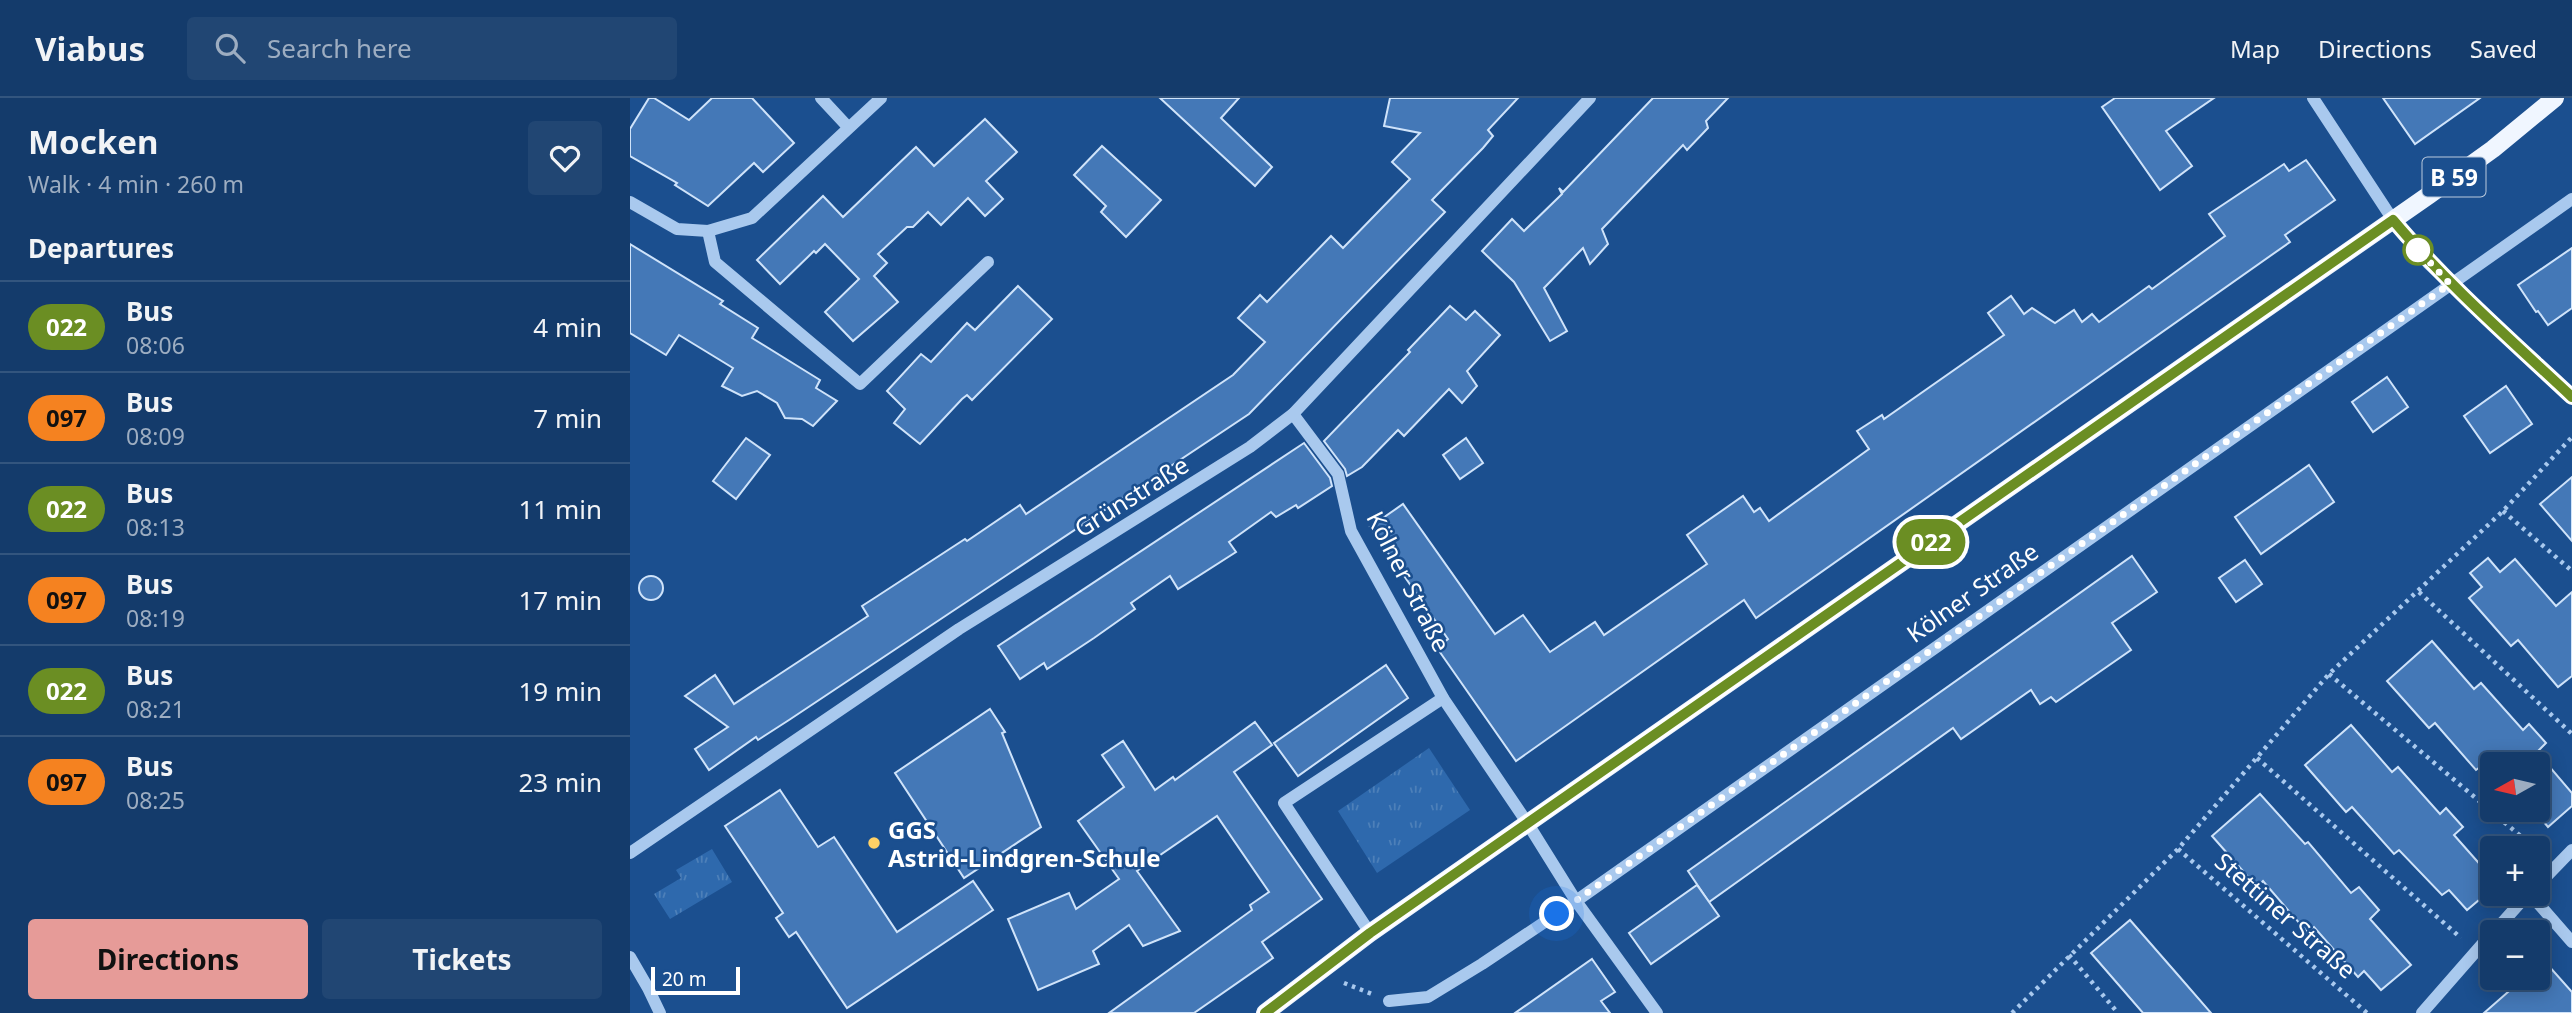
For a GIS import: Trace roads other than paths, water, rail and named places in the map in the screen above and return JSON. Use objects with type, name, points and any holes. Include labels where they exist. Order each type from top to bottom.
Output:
[{"type":"main road","name":"B 59","points":[[1265,1013],[1370,933],[2393,220],[2493,149],[2555,98]]},
{"type":"street","points":[[821,98],[848,127]]},
{"type":"street","points":[[630,202],[677,229],[708,231],[752,218],[881,98]]},
{"type":"street","name":"Grünstraße","points":[[630,853],[959,629],[1250,447],[1293,414],[1590,98]]},
{"type":"street","points":[[2313,98],[2393,220],[2428,262],[2572,397]]},
{"type":"street","name":"Kölner Straße","points":[[1389,1001],[1428,996],[1482,964],[1576,901],[2572,199]]},
{"type":"street","points":[[708,231],[715,262],[860,384],[988,262]]},
{"type":"street","name":"Kölner Straße","points":[[1293,414],[1338,474],[1352,530],[1443,698],[1576,901],[1657,1013]]},
{"type":"street","points":[[1370,933],[1284,803],[1443,698]]},
{"type":"street","points":[[2550,873],[2572,850]]},
{"type":"street","points":[[2504,920],[2518,906]]},
{"type":"street","points":[[2540,906],[2572,942]]},
{"type":"street","points":[[2422,1013],[2480,946]]},
{"type":"street","points":[[630,957],[660,1013]]},
{"type":"place","name":"GGS Astrid-Lindgren-Schule","points":[[874,843]]}]
